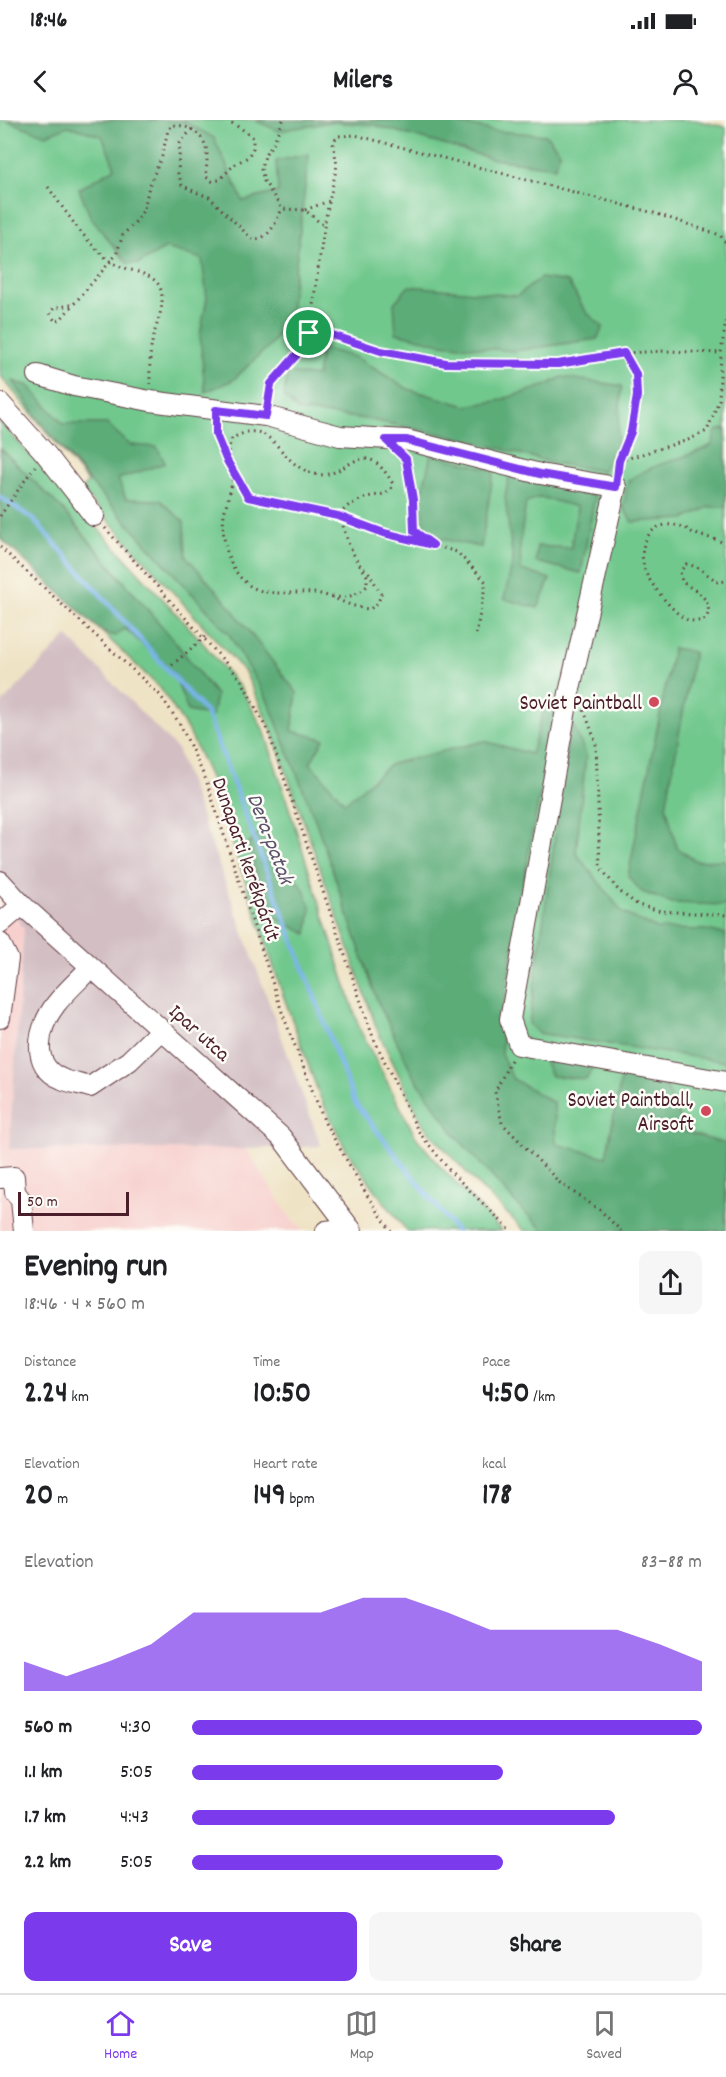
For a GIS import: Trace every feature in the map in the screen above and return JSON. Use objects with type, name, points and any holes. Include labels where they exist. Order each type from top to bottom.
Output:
[{"type":"street","points":[[38,375],[74,386],[150,401],[266,416],[340,436],[406,440],[540,474],[616,487],[569,693],[510,1019],[519,1045],[726,1082]]},
{"type":"street","points":[[0,403],[45,453],[94,516]]},
{"type":"street","name":"Ipar utca","points":[[0,881],[22,905],[281,1137],[352,1229]]},
{"type":"street","points":[[0,924],[22,905]]},
{"type":"street","points":[[0,943],[8,959],[0,1018]]},
{"type":"street","points":[[91,967],[55,1005],[43,1028],[39,1046],[42,1062],[60,1079],[90,1087],[129,1061],[161,1030]]},
{"type":"street","points":[[0,1178],[14,1177],[15,1192],[21,1200],[24,1231]]},
{"type":"street","points":[[326,1231],[352,1229]]},
{"type":"path","points":[[71,305],[54,308],[50,313],[51,317],[55,321],[60,320],[116,255],[123,235],[144,209],[149,186],[162,156],[168,130],[173,125],[183,125],[192,129],[202,138],[208,156],[206,177],[212,181],[219,180],[235,164],[248,157],[253,148],[253,138],[226,120]]},
{"type":"path","points":[[282,209],[264,181],[261,169],[266,153],[274,142],[283,120]]},
{"type":"path","points":[[192,129],[180,143],[178,173],[182,185],[209,197],[252,238],[261,239],[267,235],[282,209]]},
{"type":"path","points":[[266,416],[271,384],[299,352],[309,333],[329,201],[337,165],[333,143],[337,136],[356,135],[654,213],[720,235],[726,243]]},
{"type":"path","points":[[48,188],[80,231],[110,262],[122,268],[146,274],[156,282],[161,292],[162,299],[151,346],[150,401]]},
{"type":"path","points":[[282,209],[305,210],[329,201]]},
{"type":"path","points":[[305,210],[325,226]]},
{"type":"path","points":[[619,461],[688,440],[707,431],[719,400],[721,353],[726,321]]},
{"type":"path","points":[[309,333],[332,335],[381,351],[446,363],[558,364],[624,353],[665,351],[721,353]]},
{"type":"path","points":[[616,487],[619,461],[631,432],[637,396],[636,374],[624,353]]},
{"type":"path","points":[[216,410],[216,435],[226,459],[248,497],[338,516],[384,533],[457,552],[486,582],[476,634]]},
{"type":"path","points":[[327,597],[351,597],[361,592],[367,585],[367,576],[358,563],[349,545],[341,513],[349,505],[367,497],[384,494],[392,489],[393,484],[385,471],[374,461],[362,458],[327,474],[317,475],[298,468],[260,433],[246,432],[232,438],[227,448],[233,480],[224,516],[224,544],[235,571],[248,585],[262,591],[315,593],[356,608],[370,609],[378,603],[381,594],[369,573],[358,563]]},
{"type":"path","points":[[386,440],[406,459],[413,500],[414,531],[433,545]]},
{"type":"path","points":[[0,516],[32,471]]},
{"type":"path","points":[[94,516],[243,681],[270,734],[373,1037],[418,1131],[450,1171],[511,1231]]},
{"type":"path","points":[[726,544],[698,535],[686,528],[664,525],[648,533],[643,549],[647,575],[666,600],[686,620],[697,622],[706,619],[710,611],[709,603],[682,582],[680,572],[686,564],[698,567],[718,582],[726,580]]},
{"type":"path","name":"Dunaparti kerékpárút","points":[[0,548],[160,695],[180,724],[206,780],[283,1015],[325,1123],[391,1231]]},
{"type":"path","points":[[172,665],[205,637]]},
{"type":"path","points":[[569,693],[582,705],[596,743],[600,867],[620,891],[638,905],[661,911],[726,915]]},
{"type":"path","points":[[519,1045],[495,1092],[502,1123],[560,1183],[601,1211],[621,1231]]},
{"type":"shaded area","points":[[67,636],[177,749],[321,1146],[246,1149],[9,1149],[24,928],[0,896],[0,705]]},
{"type":"shaded area","points":[[0,896],[24,927],[9,1148],[246,1149],[290,1217],[304,1231],[0,1231]]},
{"type":"green space","points":[[0,120],[696,120],[726,127],[726,1231],[525,1231],[477,1184],[424,1126],[378,1032],[271,729],[245,672],[81,490],[88,482],[0,375]]},
{"type":"green space","points":[[5,120],[182,120],[214,138],[243,201],[278,192],[276,161],[309,154],[290,313],[272,343],[233,380],[205,392],[200,335],[207,298],[202,259],[166,248],[138,264],[127,263],[91,218],[79,189],[115,168],[102,136],[68,126],[46,135]]},
{"type":"green space","points":[[254,120],[457,120],[461,124],[495,131],[546,135],[560,152],[555,167],[493,159],[374,125],[331,122],[279,131]]},
{"type":"green space","points":[[541,278],[568,282],[586,312],[603,327],[597,339],[514,351],[441,344],[396,333],[394,303],[409,286],[517,296]]},
{"type":"green space","points":[[321,348],[355,357],[408,389],[466,406],[497,401],[547,385],[562,377],[622,386],[617,445],[602,471],[553,463],[466,439],[366,419],[298,411],[284,397],[287,373],[317,376]]},
{"type":"green space","points":[[13,381],[29,386],[63,424],[107,424],[130,445],[157,447],[165,463],[118,479],[126,499],[160,500],[184,522],[186,556],[227,603],[297,693],[292,731],[324,739],[310,763],[345,803],[391,764],[484,741],[531,754],[546,702],[558,705],[531,839],[505,997],[501,1054],[513,1079],[554,1103],[556,1144],[606,1157],[622,1073],[664,1081],[685,1132],[726,1144],[726,1231],[545,1231],[519,1207],[456,1136],[413,1075],[377,1000],[316,822],[268,701],[229,634],[89,481],[39,420]]},
{"type":"green space","points":[[0,422],[197,636],[242,690],[265,733],[360,1030],[416,1137],[439,1165],[502,1231],[407,1231],[345,1148],[320,1097],[282,992],[213,784],[189,732],[161,689],[102,632],[115,636],[125,628],[174,674],[188,711],[215,695],[176,643],[63,510],[0,448]]},
{"type":"green space","points":[[726,428],[726,507],[709,507],[685,519],[632,522],[623,507],[628,481],[648,469],[712,445],[716,431]]},
{"type":"green space","points":[[0,448],[63,510],[176,643],[216,695],[212,716],[188,711],[174,674],[125,628],[115,636],[102,632],[0,538]]},
{"type":"green space","points":[[431,454],[494,470],[481,547],[428,536],[420,502]]},
{"type":"green space","points":[[510,472],[595,496],[581,573],[536,562],[537,546],[571,548],[577,507],[540,497],[526,502],[520,543],[521,570],[550,579],[538,608],[504,599],[513,561],[505,497]]},
{"type":"green space","points":[[673,648],[694,652],[666,806],[677,848],[696,861],[726,860],[726,905],[672,903],[642,892],[628,876]]},
{"type":"green space","points":[[571,720],[586,755],[576,853],[623,913],[657,929],[706,930],[726,934],[726,1062],[538,1033],[529,1024]]},
{"type":"green space","points":[[262,830],[276,858],[303,887],[311,909],[307,934],[268,914],[248,845]]},
{"type":"green space","points":[[541,1054],[594,1065],[586,1079],[551,1076]]},
{"type":"waterway","name":"Dera-patak","points":[[0,497],[33,519],[207,714],[355,1103],[456,1231]]},
{"type":"place","name":"Soviet Paintball","points":[[654,702]]},
{"type":"place","name":"Soviet Paintball, Airsoft","points":[[706,1111]]},
{"type":"route","points":[[309,333],[332,335],[381,351],[446,363],[558,364],[624,353],[636,374],[637,396],[631,432],[619,461],[616,487],[540,474],[406,440],[386,440],[406,459],[413,500],[414,531],[433,545],[384,533],[338,516],[248,497],[226,459],[216,435],[216,410],[266,416],[271,384],[299,352],[309,333]]}]
